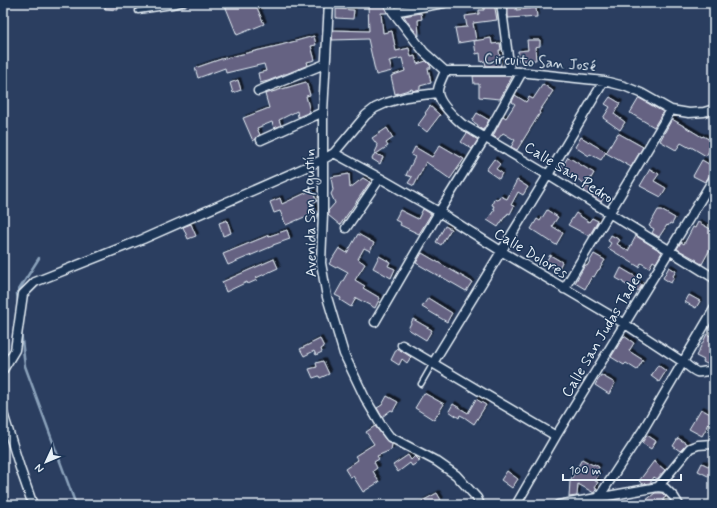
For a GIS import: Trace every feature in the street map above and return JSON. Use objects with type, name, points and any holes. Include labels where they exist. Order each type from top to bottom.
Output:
[{"type":"street","name":"Avenida San Agustín","points":[[330,3],[323,112],[322,263],[328,297],[344,354],[364,398],[390,437],[436,461],[456,474],[477,498],[480,505]]},
{"type":"street","points":[[3,370],[15,350],[23,294],[35,282],[143,239],[322,160],[334,153],[366,116],[375,108],[406,97],[438,93],[438,89],[445,71],[424,52],[393,12],[388,3]]},
{"type":"street","points":[[393,12],[444,3]]},
{"type":"street","points":[[501,3],[510,71]]},
{"type":"street","points":[[258,91],[325,64]]},
{"type":"street","name":"Circuito San José","points":[[445,71],[510,71],[604,81],[641,92],[671,110],[689,113],[704,112],[714,108]]},
{"type":"street","points":[[375,322],[439,212],[485,138],[522,72]]},
{"type":"street","points":[[433,362],[604,81]]},
{"type":"street","name":"Calle San Pedro","points":[[438,93],[453,116],[462,124],[548,175],[714,278]]},
{"type":"street","points":[[564,289],[671,110]]},
{"type":"street","points":[[260,140],[323,112]]},
{"type":"street","name":"Calle Dolores","points":[[334,153],[439,212],[564,289],[625,324],[690,368],[698,372],[714,372]]},
{"type":"street","points":[[346,228],[380,178]]},
{"type":"street","name":"Calle San Judas Tadeo","points":[[516,505],[556,436],[714,178]]},
{"type":"street","points":[[599,497],[642,430],[714,309]]},
{"type":"street","points":[[402,345],[556,436]]},
{"type":"street","points":[[3,413],[33,505]]},
{"type":"street","points":[[658,486],[690,448],[698,445],[714,443]]},
{"type":"street","points":[[558,505],[658,486],[665,488],[674,497],[679,505]]},
{"type":"lane","points":[[138,11],[185,3]]},
{"type":"lane","points":[[421,384],[433,362]]},
{"type":"building","points":[[105,3],[118,3],[118,10],[105,9]]},
{"type":"building","points":[[224,3],[255,3],[264,24],[237,35]]},
{"type":"building","points":[[383,3],[387,13],[381,13],[383,33],[392,31],[396,51],[409,48],[411,57],[415,56],[417,64],[426,61],[430,65],[431,68],[428,68],[431,83],[420,86],[420,89],[413,91],[412,89],[395,94],[391,76],[405,71],[402,58],[389,61],[392,71],[376,75],[368,39],[332,40],[333,30],[369,31],[368,5]]},
{"type":"building","points":[[484,3],[494,3],[497,20],[473,23],[476,40],[458,43],[455,28],[467,27],[465,16],[479,14],[479,10],[484,10]]},
{"type":"building","points":[[508,3],[516,3],[516,10],[536,8],[537,17],[508,18]]},
{"type":"building","points":[[336,9],[354,10],[353,19],[336,18]]},
{"type":"building","points":[[421,13],[422,19],[418,20],[419,36],[404,16]]},
{"type":"building","points":[[314,36],[316,45],[311,46],[315,60],[307,62],[308,65],[268,81],[260,83],[258,73],[266,71],[264,64],[226,73],[225,68],[198,78],[195,68],[221,59]]},
{"type":"building","points":[[491,38],[492,44],[500,43],[501,50],[499,50],[501,66],[486,66],[485,61],[481,62],[480,53],[476,54],[474,41]]},
{"type":"building","points":[[527,40],[540,40],[540,46],[535,47],[536,60],[519,61],[518,51],[528,50]]},
{"type":"building","points":[[473,76],[512,77],[500,99],[479,97],[479,84],[474,84]]},
{"type":"building","points":[[238,80],[241,90],[233,93],[230,83]]},
{"type":"building","points":[[306,82],[310,95],[306,96],[310,112],[298,117],[297,111],[279,120],[281,125],[274,128],[272,122],[257,128],[260,135],[253,141],[243,118],[269,108],[265,94]]},
{"type":"building","points":[[543,84],[553,91],[517,150],[511,147],[515,140],[503,133],[498,139],[493,136],[503,116],[506,118],[515,104],[512,102],[515,95],[526,102],[529,97],[533,99]]},
{"type":"building","points":[[610,97],[620,103],[614,114],[625,122],[620,130],[603,118],[610,107],[605,104]]},
{"type":"building","points":[[639,98],[663,112],[654,127],[630,113]]},
{"type":"building","points":[[430,106],[440,115],[427,132],[418,125]]},
{"type":"building","points":[[477,113],[489,120],[483,130],[477,127],[478,125],[472,121]]},
{"type":"building","points":[[672,119],[702,137],[703,136],[714,142],[706,156],[681,143],[676,150],[660,141]]},
{"type":"building","points":[[387,128],[393,138],[386,143],[388,146],[376,154],[383,157],[380,164],[372,159],[378,146],[372,138]]},
{"type":"building","points":[[467,133],[478,140],[472,149],[461,142]]},
{"type":"building","points":[[618,133],[643,147],[631,167],[606,153]]},
{"type":"building","points":[[581,137],[606,152],[601,160],[590,154],[589,156],[575,147]]},
{"type":"building","points":[[440,145],[464,159],[450,179],[426,162],[414,186],[408,183],[412,177],[406,175],[415,157],[411,155],[415,147],[432,157]]},
{"type":"building","points":[[568,157],[594,173],[587,185],[561,169]]},
{"type":"building","points":[[494,159],[500,164],[496,169],[502,173],[499,179],[486,170]]},
{"type":"building","points":[[702,160],[714,167],[714,173],[710,175],[705,182],[693,176]]},
{"type":"building","points":[[650,169],[659,174],[654,181],[666,188],[661,197],[640,186]]},
{"type":"building","points":[[349,174],[350,188],[363,178],[370,182],[340,225],[328,215],[328,211],[335,203],[331,194],[333,190],[331,177]]},
{"type":"building","points":[[517,180],[528,187],[523,195],[518,192],[511,205],[514,206],[510,214],[508,213],[506,215],[498,227],[487,220],[495,209],[492,205],[494,199],[499,199],[500,196],[507,199]]},
{"type":"building","points":[[586,186],[604,197],[601,202],[584,191]]},
{"type":"building","points":[[312,190],[317,201],[312,203],[316,212],[286,225],[280,211],[274,213],[270,202],[280,198],[282,204]]},
{"type":"building","points":[[423,209],[431,214],[419,234],[400,225],[401,223],[395,220],[400,210],[418,219]]},
{"type":"building","points":[[547,210],[558,217],[552,226],[563,233],[556,245],[531,229],[537,219],[540,221]]},
{"type":"building","points":[[658,210],[661,210],[675,218],[672,224],[670,223],[668,226],[667,225],[659,237],[652,233],[654,229],[649,226]]},
{"type":"building","points":[[576,213],[589,222],[592,218],[598,221],[589,236],[568,225]]},
{"type":"building","points":[[227,220],[231,233],[223,236],[219,223]]},
{"type":"building","points":[[698,222],[714,231],[714,242],[702,264],[677,249],[681,242],[684,244],[693,227],[695,228]]},
{"type":"building","points":[[191,224],[196,236],[188,239],[183,227]]},
{"type":"building","points":[[445,226],[451,229],[441,245],[436,242]]},
{"type":"building","points":[[287,230],[290,239],[228,265],[223,254],[269,235]]},
{"type":"building","points":[[358,234],[374,243],[370,251],[364,248],[358,259],[365,264],[355,280],[365,286],[363,288],[380,298],[375,308],[356,298],[351,307],[335,295],[348,272],[337,266],[336,268],[329,264],[339,248],[347,253]]},
{"type":"building","points":[[611,235],[620,240],[617,244],[628,251],[636,236],[662,252],[656,263],[653,261],[649,268],[641,263],[639,267],[608,248],[611,243],[608,241]]},
{"type":"building","points":[[422,253],[472,282],[466,291],[416,263]]},
{"type":"building","points":[[594,254],[605,260],[594,277],[592,276],[585,289],[575,283],[585,265],[587,266]]},
{"type":"building","points":[[550,255],[562,262],[558,270],[545,263]]},
{"type":"building","points":[[379,256],[390,262],[388,266],[395,269],[391,278],[373,268]]},
{"type":"building","points":[[274,259],[278,268],[256,278],[257,280],[248,284],[247,282],[226,292],[222,282]]},
{"type":"building","points":[[669,267],[676,271],[671,283],[663,278]]},
{"type":"building","points":[[621,268],[638,278],[636,282],[642,285],[638,291],[616,278]]},
{"type":"building","points":[[689,295],[700,301],[696,308],[685,302]]},
{"type":"building","points":[[428,298],[452,313],[447,322],[422,307]]},
{"type":"building","points":[[413,319],[432,330],[426,340],[408,329]]},
{"type":"building","points":[[707,334],[714,338],[714,366],[703,362],[704,360],[696,356]]},
{"type":"building","points":[[624,336],[634,343],[629,351],[643,360],[637,370],[626,363],[624,365],[611,357]]},
{"type":"building","points":[[320,339],[324,347],[321,349],[322,352],[316,355],[314,351],[304,356],[300,349]]},
{"type":"building","points":[[397,348],[411,357],[407,363],[402,359],[399,365],[391,360]]},
{"type":"building","points":[[323,361],[329,374],[320,378],[319,376],[313,378],[309,369],[317,367],[316,363]]},
{"type":"building","points":[[658,365],[666,371],[659,382],[651,376]]},
{"type":"building","points":[[601,375],[615,383],[609,394],[595,385]]},
{"type":"building","points":[[424,393],[444,404],[434,420],[415,408]]},
{"type":"building","points":[[387,396],[398,402],[393,411],[391,410],[382,417],[377,408],[382,405]]},
{"type":"building","points":[[476,399],[486,405],[474,424],[460,415],[459,418],[449,411],[453,404],[468,413]]},
{"type":"building","points":[[701,409],[714,416],[714,424],[710,422],[702,436],[689,429]]},
{"type":"building","points":[[375,426],[386,440],[392,444],[391,450],[377,456],[379,459],[374,462],[377,468],[373,471],[379,482],[363,492],[353,476],[350,477],[345,469],[358,460],[355,456],[374,444],[366,432]]},
{"type":"building","points":[[647,435],[656,441],[651,449],[642,443]]},
{"type":"building","points":[[678,438],[687,444],[680,451],[673,446]]},
{"type":"building","points":[[408,455],[411,460],[415,456],[420,461],[412,466],[410,463],[398,472],[393,465]]},
{"type":"building","points":[[582,459],[599,467],[596,473],[599,474],[595,481],[598,482],[595,487],[597,488],[594,493],[578,484],[577,496],[569,497],[570,481]]},
{"type":"building","points":[[654,461],[665,470],[657,479],[654,477],[650,483],[643,484],[639,481]]},
{"type":"building","points":[[702,463],[714,469],[714,479],[698,471]]},
{"type":"building","points":[[507,471],[518,479],[512,488],[501,480]]},
{"type":"building","points":[[437,493],[441,500],[431,505],[415,505]]},
{"type":"building","points":[[655,493],[662,493],[666,497],[663,499],[666,505],[640,505]]},
{"type":"waterway","points":[[18,304],[17,293],[39,258]]},
{"type":"waterway","points":[[21,331],[25,366],[76,505]]}]
